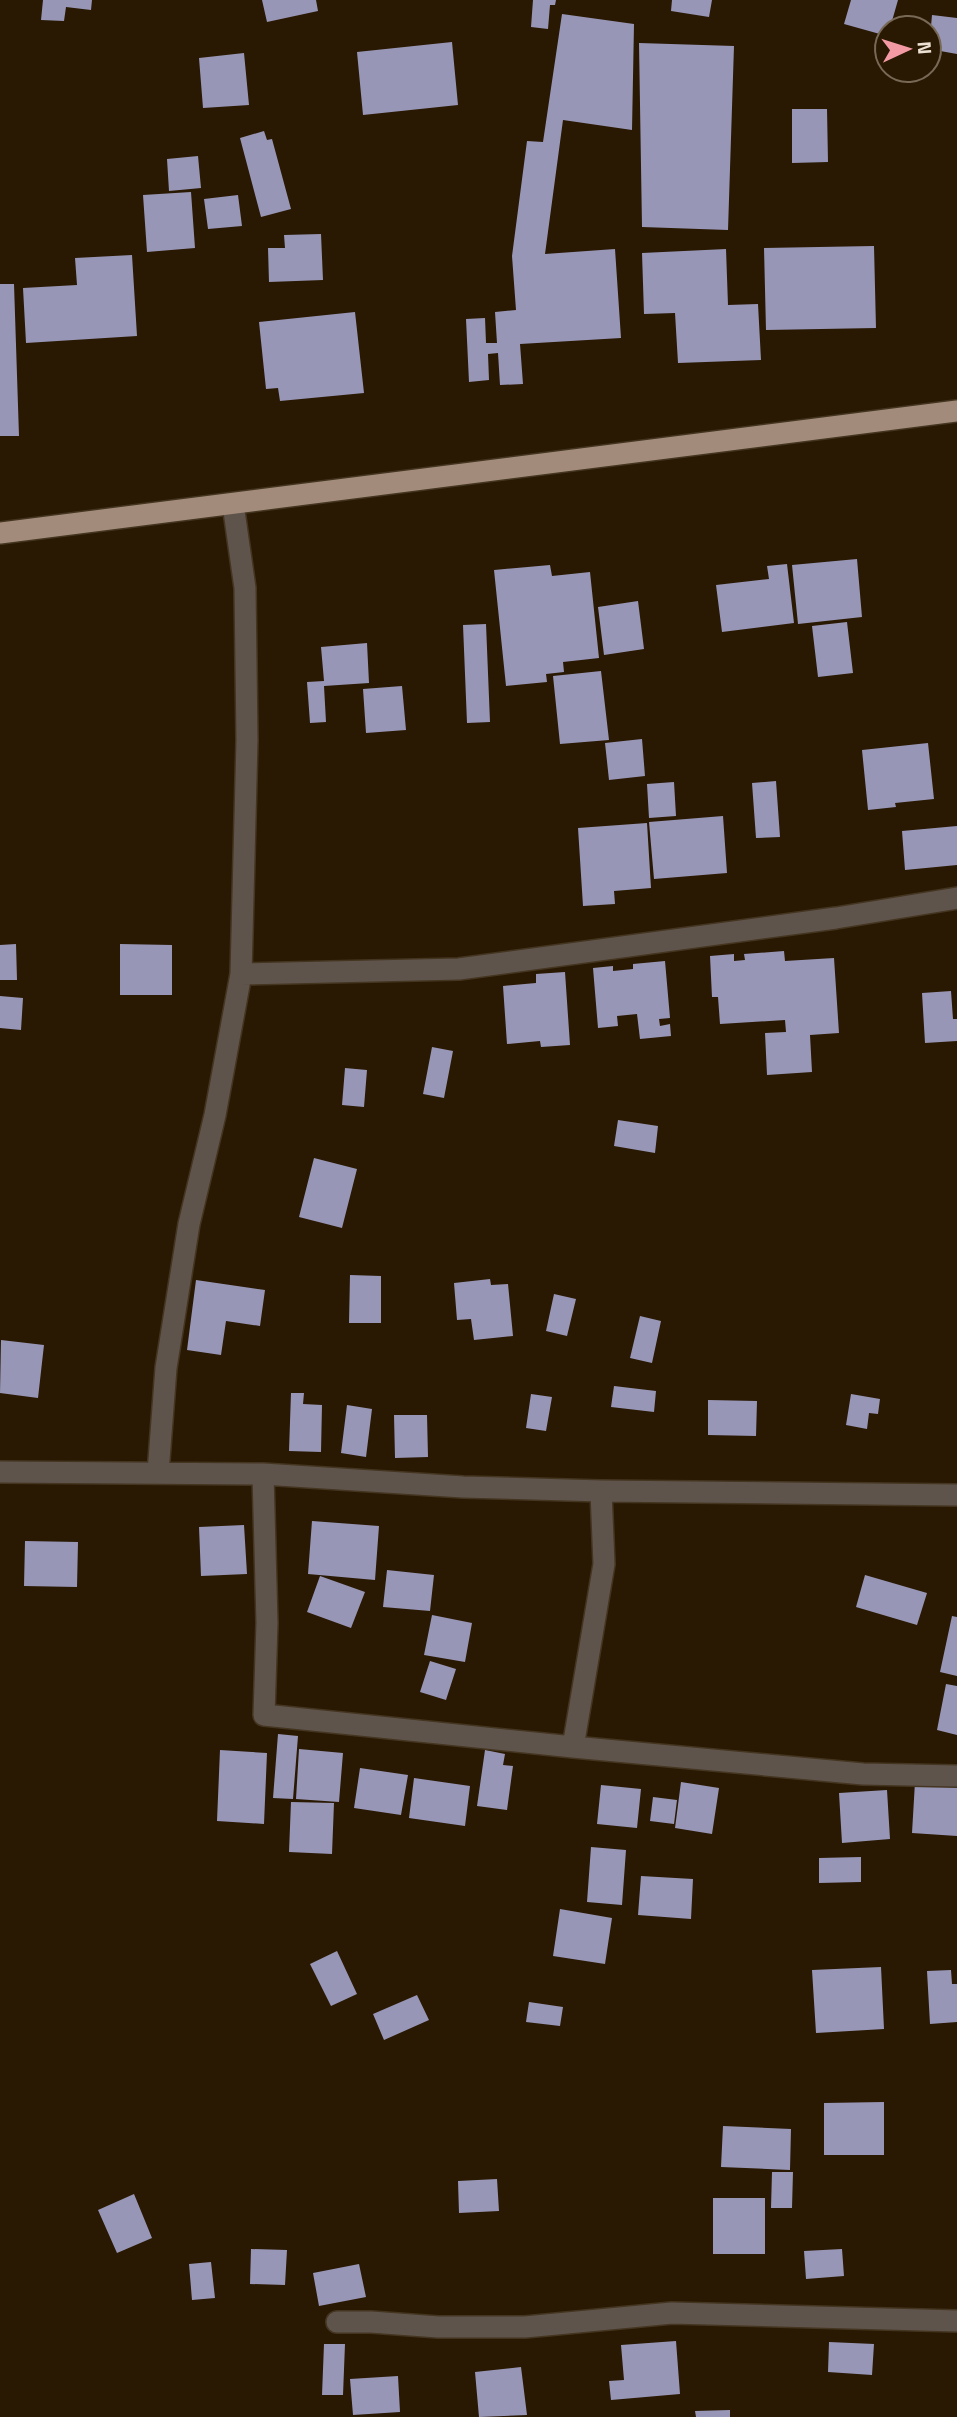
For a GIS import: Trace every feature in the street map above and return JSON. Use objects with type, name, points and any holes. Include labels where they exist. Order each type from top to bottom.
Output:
[{"type":"main road","points":[[0,533],[957,411]]},
{"type":"street","points":[[158,1473],[166,1368],[189,1224],[215,1115],[242,974],[247,740],[245,588],[233,504]]},
{"type":"street","points":[[242,974],[459,969],[836,918],[957,898]]},
{"type":"street","points":[[0,1472],[263,1474],[463,1487],[601,1491],[957,1495]]},
{"type":"street","points":[[263,1474],[267,1623],[264,1715],[863,1774],[957,1776]]},
{"type":"street","points":[[573,1747],[604,1564],[601,1491]]},
{"type":"street","points":[[337,2322],[438,2327],[525,2327],[672,2313],[957,2321]]},
{"type":"building","points":[[43,0],[92,0],[91,10],[66,7],[64,21],[41,20]]},
{"type":"building","points":[[262,0],[316,0],[318,11],[267,22]]},
{"type":"building","points":[[533,0],[556,0],[555,5],[550,5],[548,29],[531,27]]},
{"type":"building","points":[[672,0],[712,0],[709,17],[671,11]]},
{"type":"building","points":[[851,0],[898,0],[894,14],[873,14],[873,32],[844,24]]},
{"type":"building","points":[[562,14],[634,24],[632,130],[563,120],[545,254],[615,249],[621,338],[520,344],[523,384],[500,385],[498,353],[488,354],[489,380],[469,382],[466,319],[485,318],[486,343],[497,343],[495,312],[516,310],[512,256],[527,141],[543,142]]},
{"type":"building","points":[[943,16],[957,18],[957,54],[943,52]]},
{"type":"building","points":[[452,42],[458,105],[363,115],[357,52]]},
{"type":"building","points":[[639,43],[734,46],[728,230],[642,227]]},
{"type":"building","points":[[244,53],[249,105],[203,108],[199,58]]},
{"type":"building","points":[[792,109],[827,109],[828,162],[792,163]]},
{"type":"building","points":[[264,131],[267,140],[272,139],[291,209],[261,217],[240,138]]},
{"type":"building","points":[[198,156],[201,188],[169,191],[167,159]]},
{"type":"building","points":[[191,192],[195,248],[147,252],[143,195]]},
{"type":"building","points":[[238,195],[242,226],[208,229],[204,199]]},
{"type":"building","points":[[321,234],[323,280],[269,282],[268,248],[285,248],[284,235]]},
{"type":"building","points":[[874,246],[876,328],[766,330],[764,248]]},
{"type":"building","points":[[726,249],[728,305],[758,304],[761,360],[678,363],[675,313],[644,314],[642,253]]},
{"type":"building","points":[[132,255],[137,336],[26,343],[23,288],[77,285],[75,258]]},
{"type":"building","points":[[0,284],[14,284],[19,436],[0,436]]},
{"type":"building","points":[[355,312],[364,393],[280,401],[278,388],[266,389],[259,322]]},
{"type":"building","points":[[857,559],[862,617],[798,624],[792,565]]},
{"type":"building","points":[[787,564],[794,623],[722,632],[716,585],[769,579],[767,566]]},
{"type":"building","points":[[550,565],[552,576],[590,572],[599,658],[563,662],[564,672],[546,674],[547,682],[506,686],[494,570]]},
{"type":"building","points":[[638,601],[644,649],[604,655],[598,607]]},
{"type":"building","points":[[847,622],[853,673],[818,677],[812,626]]},
{"type":"building","points":[[486,624],[490,722],[467,723],[463,625]]},
{"type":"building","points":[[367,643],[369,683],[324,686],[326,722],[310,723],[307,682],[324,681],[321,647]]},
{"type":"building","points":[[601,671],[609,740],[560,744],[553,676]]},
{"type":"building","points":[[402,686],[406,730],[366,733],[363,689]]},
{"type":"building","points":[[642,739],[645,776],[609,780],[605,743]]},
{"type":"building","points":[[928,743],[934,799],[895,803],[896,807],[868,810],[862,750]]},
{"type":"building","points":[[776,781],[780,837],[756,838],[752,783]]},
{"type":"building","points":[[674,782],[676,816],[649,818],[647,784]]},
{"type":"building","points":[[723,816],[727,873],[654,879],[649,822]]},
{"type":"building","points":[[647,823],[651,888],[614,891],[615,904],[583,906],[578,828]]},
{"type":"building","points":[[957,826],[957,865],[905,870],[902,831]]},
{"type":"building","points":[[16,944],[17,980],[0,980],[0,945]]},
{"type":"building","points":[[120,944],[172,945],[172,995],[120,995]]},
{"type":"building","points":[[784,951],[785,961],[834,958],[839,1033],[810,1035],[812,1072],[767,1075],[765,1033],[786,1032],[785,1020],[720,1024],[718,997],[712,997],[710,956],[734,954],[734,961],[745,960],[744,954]]},
{"type":"building","points":[[665,961],[670,1018],[659,1019],[660,1026],[670,1024],[671,1036],[640,1039],[637,1014],[617,1016],[618,1026],[598,1028],[593,968],[613,966],[613,971],[633,969],[633,964]]},
{"type":"building","points":[[565,972],[570,1045],[541,1047],[540,1041],[507,1044],[503,986],[536,983],[536,974]]},
{"type":"building","points":[[951,991],[953,1019],[957,1019],[957,1041],[925,1043],[922,993]]},
{"type":"building","points":[[0,996],[23,998],[21,1030],[0,1028]]},
{"type":"building","points":[[432,1047],[453,1051],[444,1098],[423,1094]]},
{"type":"building","points":[[345,1068],[367,1070],[364,1107],[342,1105]]},
{"type":"building","points":[[618,1120],[658,1126],[655,1153],[614,1146]]},
{"type":"building","points":[[314,1158],[357,1169],[342,1228],[299,1217]]},
{"type":"building","points":[[350,1275],[381,1276],[381,1323],[349,1323]]},
{"type":"building","points":[[490,1279],[491,1285],[508,1284],[513,1336],[474,1340],[471,1319],[457,1320],[454,1283]]},
{"type":"building","points":[[196,1280],[265,1290],[260,1326],[226,1321],[221,1355],[187,1350]]},
{"type":"building","points":[[554,1294],[576,1299],[567,1336],[546,1331]]},
{"type":"building","points":[[640,1316],[661,1321],[652,1363],[630,1358]]},
{"type":"building","points":[[1,1340],[44,1345],[38,1398],[0,1393]]},
{"type":"building","points":[[614,1386],[656,1391],[654,1412],[611,1407]]},
{"type":"building","points":[[291,1393],[304,1393],[303,1404],[322,1405],[321,1452],[289,1451]]},
{"type":"building","points":[[531,1394],[552,1397],[546,1431],[526,1428]]},
{"type":"building","points":[[851,1394],[880,1399],[878,1414],[869,1413],[867,1429],[846,1425]]},
{"type":"building","points":[[708,1400],[757,1401],[756,1436],[708,1435]]},
{"type":"building","points":[[347,1405],[372,1409],[366,1457],[341,1453]]},
{"type":"building","points":[[394,1415],[427,1415],[428,1457],[395,1458]]},
{"type":"building","points":[[312,1521],[379,1526],[375,1580],[308,1574]]},
{"type":"building","points":[[244,1525],[247,1574],[201,1576],[199,1527]]},
{"type":"building","points":[[25,1541],[78,1542],[77,1587],[24,1586]]},
{"type":"building","points":[[387,1570],[434,1575],[430,1611],[383,1607]]},
{"type":"building","points":[[865,1575],[927,1593],[917,1625],[856,1607]]},
{"type":"building","points":[[320,1576],[365,1592],[351,1628],[307,1612]]},
{"type":"building","points":[[432,1615],[472,1623],[465,1662],[424,1655]]},
{"type":"building","points":[[952,1616],[957,1617],[957,1676],[940,1672]]},
{"type":"building","points":[[430,1661],[456,1669],[446,1700],[420,1692]]},
{"type":"building","points":[[946,1684],[957,1686],[957,1735],[937,1730]]},
{"type":"building","points":[[278,1734],[298,1736],[293,1799],[273,1798]]},
{"type":"building","points":[[299,1749],[343,1753],[339,1802],[296,1799]]},
{"type":"building","points":[[220,1750],[267,1753],[264,1824],[217,1821]]},
{"type":"building","points":[[485,1750],[505,1754],[503,1765],[513,1766],[507,1810],[477,1806]]},
{"type":"building","points":[[360,1768],[408,1775],[401,1815],[354,1808]]},
{"type":"building","points":[[414,1778],[470,1786],[465,1826],[409,1818]]},
{"type":"building","points":[[681,1782],[719,1788],[712,1834],[675,1828]]},
{"type":"building","points":[[915,1782],[957,1785],[957,1836],[912,1833]]},
{"type":"building","points":[[601,1785],[641,1789],[637,1828],[597,1824]]},
{"type":"building","points":[[887,1790],[890,1839],[842,1843],[839,1793]]},
{"type":"building","points":[[653,1797],[677,1800],[674,1824],[650,1821]]},
{"type":"building","points":[[291,1802],[334,1803],[332,1854],[289,1852]]},
{"type":"building","points":[[591,1847],[626,1850],[622,1905],[587,1902]]},
{"type":"building","points":[[861,1857],[861,1882],[819,1883],[819,1858]]},
{"type":"building","points":[[641,1876],[693,1879],[691,1919],[638,1915]]},
{"type":"building","points":[[560,1909],[612,1918],[605,1964],[553,1956]]},
{"type":"building","points":[[337,1951],[357,1994],[331,2006],[310,1964]]},
{"type":"building","points":[[881,1967],[884,2029],[816,2033],[812,1970]]},
{"type":"building","points":[[951,1970],[952,1984],[957,1984],[957,2022],[930,2024],[927,1971]]},
{"type":"building","points":[[417,1995],[429,2020],[384,2040],[373,2014]]},
{"type":"building","points":[[529,2002],[563,2007],[560,2026],[526,2022]]},
{"type":"building","points":[[884,2102],[884,2155],[824,2155],[824,2103]]},
{"type":"building","points":[[723,2126],[791,2129],[790,2170],[721,2167]]},
{"type":"building","points":[[772,2172],[793,2172],[792,2208],[771,2208]]},
{"type":"building","points":[[497,2179],[499,2211],[459,2213],[458,2181]]},
{"type":"building","points":[[134,2194],[152,2238],[117,2253],[98,2210]]},
{"type":"building","points":[[713,2198],[765,2198],[765,2254],[713,2254]]},
{"type":"building","points":[[251,2249],[287,2250],[285,2285],[250,2284]]},
{"type":"building","points":[[842,2249],[844,2276],[806,2279],[804,2251]]},
{"type":"building","points":[[211,2262],[215,2298],[192,2300],[189,2264]]},
{"type":"building","points":[[359,2264],[366,2297],[319,2306],[313,2273]]},
{"type":"building","points":[[676,2341],[680,2394],[611,2400],[609,2381],[624,2380],[621,2345]]},
{"type":"building","points":[[829,2342],[874,2344],[872,2375],[828,2372]]},
{"type":"building","points":[[324,2344],[345,2344],[343,2395],[322,2395]]},
{"type":"building","points":[[521,2367],[527,2415],[479,2417],[475,2372]]},
{"type":"building","points":[[398,2376],[400,2412],[353,2415],[350,2379]]},
{"type":"building","points":[[730,2410],[730,2417],[696,2417],[695,2411]]}]
